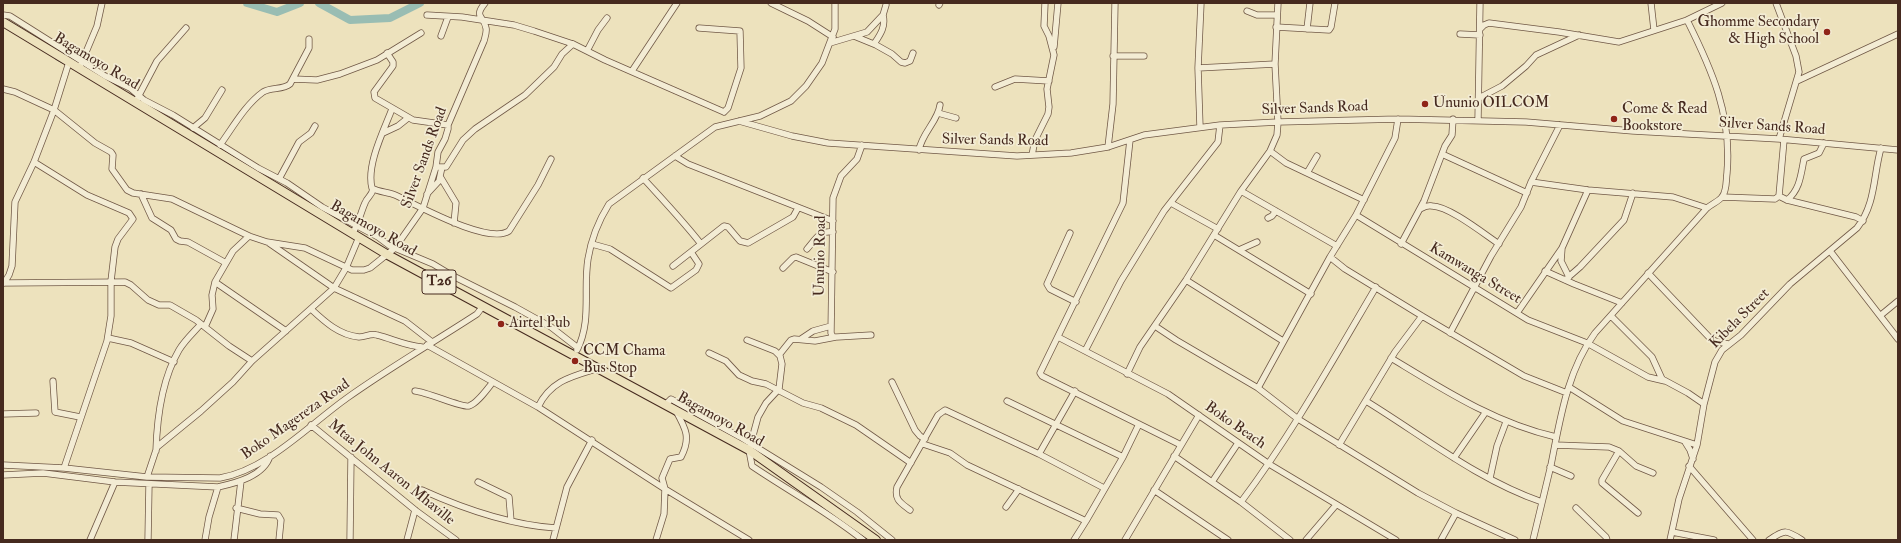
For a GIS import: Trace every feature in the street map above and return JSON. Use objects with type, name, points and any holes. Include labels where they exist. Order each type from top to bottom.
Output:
[{"type":"highway","name":"Bagamoyo Road","points":[[3,22],[69,62],[81,65],[137,99],[355,236],[676,411],[750,447],[852,526],[876,540]]},
{"type":"street","points":[[3,15],[10,16],[81,65],[97,26],[102,3]]},
{"type":"street","name":"Silver Sands Road","points":[[3,89],[15,92],[54,110],[95,143],[111,152],[113,155],[111,166],[113,173],[127,190],[181,202],[249,236],[267,242],[305,248],[336,261],[346,268],[358,271],[364,270],[395,248],[423,208],[436,167],[438,152],[445,140],[448,125],[484,41],[487,30],[479,15],[485,3]]},
{"type":"street","points":[[632,71],[677,3]]},
{"type":"street","points":[[771,3],[808,21],[831,40],[867,32],[883,16]]},
{"type":"street","points":[[574,356],[586,324],[588,264],[592,244],[599,222],[609,204],[715,127],[760,116],[790,100],[806,86],[822,63],[831,40],[836,20],[835,3]]},
{"type":"street","points":[[1045,3],[1044,26],[1049,36],[1053,52]]},
{"type":"street","points":[[1032,155],[1035,140],[1048,114],[1048,89],[1058,3]]},
{"type":"street","points":[[1108,147],[1113,104],[1115,3]]},
{"type":"street","points":[[1200,128],[1198,68],[1201,3]]},
{"type":"street","points":[[1127,374],[1140,347],[1186,280],[1241,190],[1270,151],[1277,135],[1278,122],[1275,64],[1278,3]]},
{"type":"street","points":[[1307,29],[1310,3]]},
{"type":"street","points":[[1276,27],[1329,30],[1331,27],[1335,3]]},
{"type":"street","points":[[1478,120],[1480,3]]},
{"type":"street","points":[[1651,3],[1654,30]]},
{"type":"street","points":[[1480,32],[1484,25],[1489,23],[1619,42],[1687,20],[1722,3]]},
{"type":"street","points":[[1776,3],[1799,66],[1797,81],[1781,140],[1779,196]]},
{"type":"street","points":[[874,44],[883,30],[883,16],[886,5]]},
{"type":"street","points":[[1247,11],[1257,15],[1277,16]]},
{"type":"street","points":[[427,15],[462,17],[514,25],[560,39],[724,112]]},
{"type":"street","points":[[441,36],[448,17]]},
{"type":"street","points":[[587,51],[607,18]]},
{"type":"street","points":[[1533,540],[1568,390],[1575,368],[1587,343],[1648,273],[1708,208],[1722,197],[1727,177],[1728,136],[1718,89],[1687,20]]},
{"type":"street","points":[[186,28],[156,61],[137,99],[193,128],[395,248],[433,264],[453,276],[515,307],[551,328],[578,348]]},
{"type":"street","points":[[699,28],[719,28],[740,31],[741,68],[728,108],[724,112]]},
{"type":"street","points":[[1460,34],[1480,32]]},
{"type":"street","points":[[293,79],[317,80],[327,78],[377,60],[421,33]]},
{"type":"street","points":[[1797,81],[1898,34]]},
{"type":"street","points":[[1479,98],[1502,86],[1514,77],[1536,55],[1579,35]]},
{"type":"street","points":[[854,36],[874,44],[905,64],[910,61],[912,53]]},
{"type":"street","points":[[220,145],[250,104],[264,92],[286,87],[293,79],[309,48],[309,39]]},
{"type":"street","points":[[560,39],[560,45],[565,51]]},
{"type":"street","points":[[436,167],[446,167],[450,163],[454,152],[471,133],[525,95],[554,68],[565,51],[573,44]]},
{"type":"street","points":[[387,53],[393,61],[393,66],[374,94],[377,100],[408,118],[448,125]]},
{"type":"street","points":[[1113,56],[1144,56]]},
{"type":"street","points":[[3,283],[9,275],[12,266],[15,202],[34,162],[54,110],[69,62]]},
{"type":"street","points":[[1198,68],[1275,64]]},
{"type":"street","points":[[995,87],[1016,79],[1049,81]]},
{"type":"street","points":[[193,128],[205,118],[222,90]]},
{"type":"street","points":[[919,150],[929,127],[938,113],[940,105]]},
{"type":"street","points":[[156,451],[167,438],[201,411],[233,382],[252,361],[334,288],[346,268],[365,202],[372,195],[373,189],[371,186],[371,172],[392,109]]},
{"type":"street","points":[[724,112],[727,123]]},
{"type":"street","points":[[938,113],[956,118]]},
{"type":"street","points":[[383,133],[398,126],[408,118]]},
{"type":"street","points":[[1258,388],[1330,257],[1364,200],[1395,138],[1398,119]]},
{"type":"street","name":"Silver Sands Road","points":[[739,121],[828,143],[1018,156],[1071,154],[1108,147],[1144,135],[1220,125],[1398,119],[1453,119],[1560,125],[1824,143],[1898,150]]},
{"type":"street","points":[[1401,244],[1425,198],[1446,142],[1452,135],[1453,119]]},
{"type":"street","points":[[1085,351],[1121,281],[1164,211],[1218,142],[1220,125]]},
{"type":"street","points":[[1450,332],[1499,244],[1521,208],[1531,182],[1560,125]]},
{"type":"street","points":[[279,179],[299,142],[311,133],[316,126]]},
{"type":"street","points":[[1130,140],[1124,203],[1076,302],[1041,369],[1040,374],[1181,445]]},
{"type":"street","points":[[1786,200],[1792,196],[1798,187],[1804,159],[1819,153],[1824,143]]},
{"type":"street","name":"Ununio Road","points":[[837,337],[832,335],[831,326],[835,192],[841,176],[857,159],[862,145]]},
{"type":"street","name":"Kibela Street","points":[[1670,540],[1689,466],[1693,460],[1697,445],[1704,404],[1715,362],[1722,350],[1741,335],[1790,284],[1858,228],[1863,221],[1872,199],[1880,148]]},
{"type":"street","points":[[1270,151],[1286,163],[1364,200]]},
{"type":"street","points":[[1442,154],[1527,193]]},
{"type":"street","points":[[675,156],[688,164],[834,222]]},
{"type":"street","points":[[1307,173],[1316,156]]},
{"type":"street","points":[[373,189],[393,194],[454,223],[485,233],[497,235],[509,231],[538,185],[552,159]]},
{"type":"street","points":[[34,162],[87,195],[132,214],[133,219],[115,247],[110,281],[111,316],[108,338],[64,468]]},
{"type":"street","points":[[427,194],[436,186],[441,178],[442,167]]},
{"type":"street","points":[[441,178],[456,204],[454,223]]},
{"type":"street","points":[[643,178],[669,208],[680,217],[701,244]]},
{"type":"street","points":[[1531,182],[1588,190],[1673,197],[1708,208]]},
{"type":"street","points":[[1241,190],[1276,211],[1316,232],[1337,246]]},
{"type":"street","points":[[1516,313],[1562,248],[1588,190]]},
{"type":"street","points":[[1567,278],[1580,267],[1624,220],[1633,193]]},
{"type":"street","points":[[141,194],[152,218],[171,230],[176,239],[180,242],[188,242],[226,263]]},
{"type":"street","points":[[1722,197],[1775,199],[1779,196]]},
{"type":"street","points":[[1779,196],[1786,200],[1849,215],[1863,221]]},
{"type":"street","points":[[1425,198],[1432,206],[1451,213],[1499,244]]},
{"type":"street","points":[[1171,203],[1218,229]]},
{"type":"street","points":[[1420,209],[1432,206]]},
{"type":"street","points":[[673,266],[726,226],[740,241],[748,242],[793,217],[798,208]]},
{"type":"street","points":[[1268,218],[1271,217],[1276,211]]},
{"type":"street","name":"Kamwanga Street","points":[[1356,215],[1401,244],[1528,320],[1587,343],[1648,378],[1665,381],[1688,393],[1704,404]]},
{"type":"street","points":[[1849,215],[1858,228]]},
{"type":"street","points":[[808,249],[815,238],[822,232],[833,232]]},
{"type":"street","points":[[1070,233],[1047,284],[1050,289],[1076,302]]},
{"type":"street","points":[[1214,235],[1311,294]]},
{"type":"street","points":[[147,476],[156,451],[160,407],[167,380],[174,362],[180,350],[203,325],[213,309],[212,295],[215,282],[233,251],[249,236]]},
{"type":"street","points":[[267,242],[334,288],[405,321],[427,345],[538,407],[592,440],[665,490],[749,540]]},
{"type":"street","points":[[1239,250],[1257,242]]},
{"type":"street","points":[[592,244],[610,249],[671,288],[696,270],[699,264],[691,252]]},
{"type":"street","points":[[1562,248],[1561,261],[1567,278]]},
{"type":"street","points":[[1830,251],[1881,315],[1898,339]]},
{"type":"street","points":[[783,268],[796,257],[832,272]]},
{"type":"street","points":[[1330,257],[1345,269],[1524,376],[1568,390],[1623,421],[1697,445]]},
{"type":"street","points":[[1545,271],[1567,278],[1622,303]]},
{"type":"street","points":[[1648,273],[1710,337],[1715,341],[1728,344]]},
{"type":"street","points":[[1186,280],[1283,341]]},
{"type":"street","points":[[3,283],[110,281],[131,285],[148,300],[159,304],[170,305],[203,325],[228,346],[252,361]]},
{"type":"street","points":[[215,282],[286,331]]},
{"type":"street","points":[[1241,502],[1269,464],[1298,418],[1376,287]]},
{"type":"street","points":[[1881,315],[1898,301]]},
{"type":"street","name":"Boko Magereza Road","points":[[3,465],[64,468],[147,476],[220,478],[243,472],[270,456],[347,398],[427,345],[478,314],[483,306]]},
{"type":"street","points":[[311,309],[330,326],[347,334],[361,337],[370,334],[377,335],[412,347],[427,345]]},
{"type":"street","points":[[1339,445],[1391,358],[1422,316]]},
{"type":"street","points":[[1611,316],[1652,357],[1662,379],[1665,381]]},
{"type":"street","points":[[801,339],[813,331],[831,326]]},
{"type":"street","points":[[1155,326],[1258,388],[1298,418],[1339,445],[1418,493],[1456,513],[1515,540]]},
{"type":"street","points":[[779,355],[791,340],[797,338],[815,341],[837,337],[871,335]]},
{"type":"street","name":"Boko Beach","points":[[1058,337],[1168,394],[1269,464],[1396,540]]},
{"type":"street","points":[[108,338],[131,343],[174,362]]},
{"type":"street","points":[[747,340],[775,351],[779,355],[782,364],[779,389],[766,404],[758,417],[750,447]]},
{"type":"street","points":[[709,353],[726,361],[739,374],[752,381],[779,389],[803,403],[821,408],[856,425],[911,463]]},
{"type":"street","points":[[1391,358],[1485,413],[1532,431],[1556,437]]},
{"type":"street","points":[[538,407],[543,395],[556,385],[574,376],[599,368]]},
{"type":"street","points":[[53,381],[55,412],[80,417]]},
{"type":"street","points":[[415,391],[436,396],[464,407],[470,406],[477,400],[493,382]]},
{"type":"street","points":[[892,382],[915,430],[924,441],[950,453],[967,465],[1086,521]]},
{"type":"street","points":[[1039,454],[1056,426],[1074,391]]},
{"type":"street","points":[[665,405],[671,399],[750,447],[821,487],[858,512],[892,540]]},
{"type":"street","points":[[1006,401],[1123,457]]},
{"type":"street","points":[[1366,401],[1454,458],[1522,495],[1542,502]]},
{"type":"street","points":[[910,510],[898,501],[896,492],[938,415],[945,410],[1039,454],[1104,488]]},
{"type":"street","points":[[656,540],[664,514],[665,490],[662,478],[670,459],[681,457],[687,441],[687,435],[676,411]]},
{"type":"street","points":[[3,414],[36,413]]},
{"type":"street","points":[[1454,458],[1485,413]]},
{"type":"street","points":[[1125,540],[1199,415]]},
{"type":"street","points":[[1490,478],[1497,446],[1506,422]]},
{"type":"street","points":[[1074,540],[1123,457],[1139,424]]},
{"type":"street","name":"Mtaa John Aaron Mhaville","points":[[311,425],[415,510],[456,540]]},
{"type":"street","points":[[552,540],[570,481],[592,440]]},
{"type":"street","points":[[1685,441],[1693,460]]},
{"type":"street","points":[[1212,482],[1238,443]]},
{"type":"street","points":[[1555,445],[1602,446],[1613,448],[1619,451],[1636,466],[1653,473]]},
{"type":"street","points":[[1619,451],[1602,482],[1638,513]]},
{"type":"street","points":[[3,475],[43,473],[115,482],[218,487],[241,481],[260,470],[265,466],[270,456]]},
{"type":"street","points":[[1174,456],[1241,502],[1290,540]]},
{"type":"street","points":[[350,540],[351,457]]},
{"type":"street","points":[[1689,466],[1753,540]]},
{"type":"street","points":[[1550,467],[1571,476]]},
{"type":"street","points":[[234,540],[236,508],[240,494],[241,481]]},
{"type":"street","points":[[90,540],[115,482]]},
{"type":"street","points":[[478,482],[509,497],[511,521]]},
{"type":"street","points":[[148,540],[149,484]]},
{"type":"street","points":[[205,540],[209,517],[218,487]]},
{"type":"street","points":[[1006,507],[1019,489]]},
{"type":"street","points":[[422,490],[444,500],[483,514],[511,521],[556,528]]},
{"type":"street","points":[[1154,490],[1228,540]]},
{"type":"street","points":[[1306,540],[1336,505]]},
{"type":"street","points":[[236,508],[260,514],[278,516],[281,520],[279,540]]},
{"type":"street","points":[[1576,508],[1606,537],[1606,540]]},
{"type":"street","points":[[406,539],[415,510]]},
{"type":"street","points":[[1441,540],[1456,513]]},
{"type":"street","points":[[852,526],[862,540]]},
{"type":"street","points":[[1768,540],[1783,531],[1789,532],[1802,540]]},
{"type":"street","points":[[1672,532],[1714,540]]},
{"type":"waterway","points":[[247,3],[277,12],[300,3]]},
{"type":"waterway","points":[[319,3],[350,20],[390,18],[420,3]]},
{"type":"waterway","points":[[56,59],[63,63]]},
{"type":"place","name":"Ghomme Secondary & High School","points":[[1827,32]]},
{"type":"place","name":"Ununio OILCOM","points":[[1425,104]]},
{"type":"place","name":"Come & Read Bookstore","points":[[1614,119]]},
{"type":"place","name":"Airtel Pub","points":[[501,324]]},
{"type":"place","name":"CCM Chama Bus Stop","points":[[575,361]]}]
